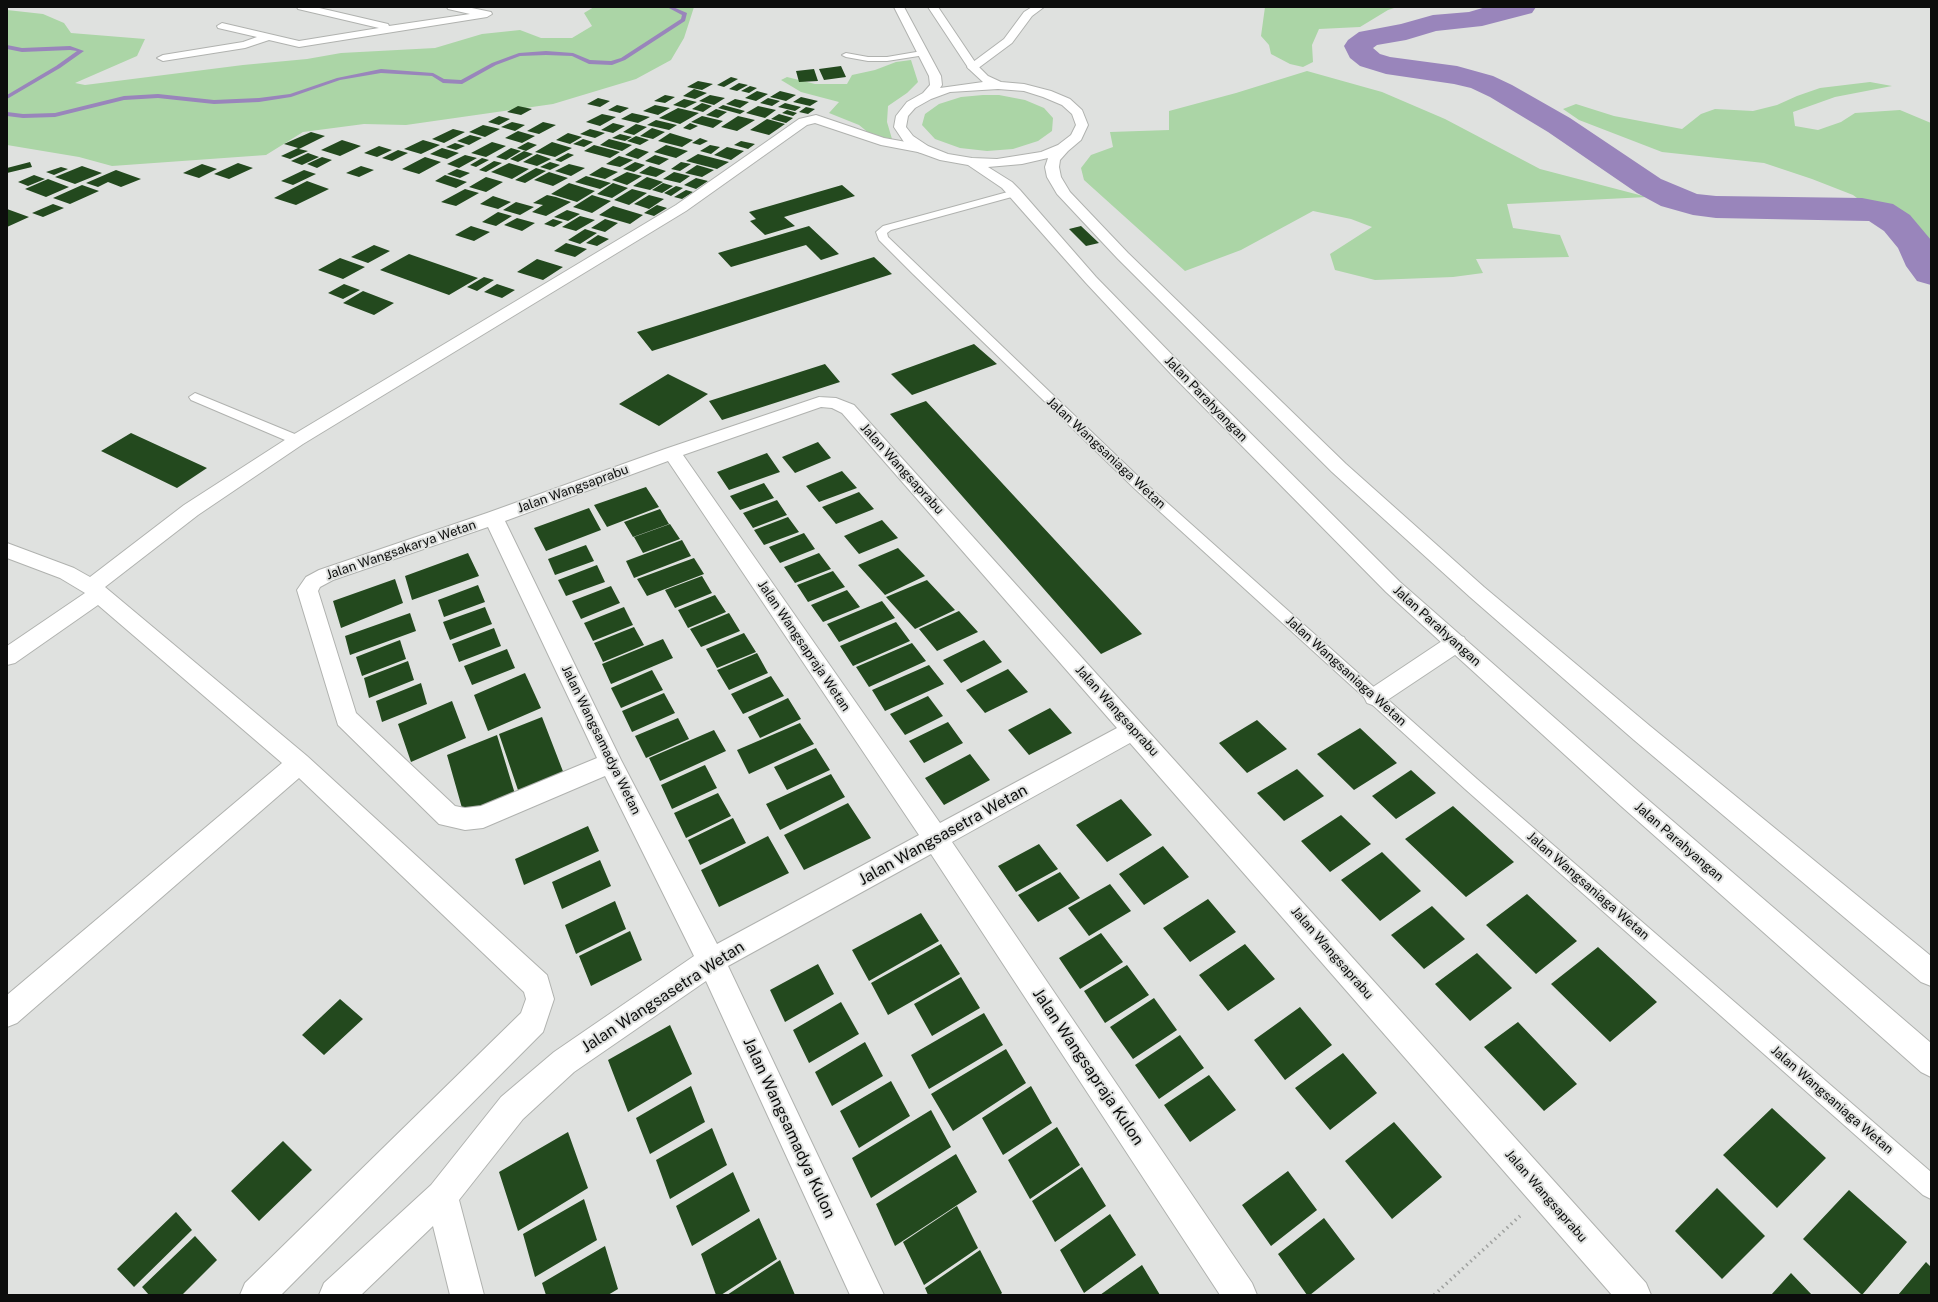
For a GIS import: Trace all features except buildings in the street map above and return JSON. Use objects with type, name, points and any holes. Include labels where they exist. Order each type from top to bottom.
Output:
[{"type":"street","points":[[302,7],[395,29]]},
{"type":"street","points":[[222,26],[299,44],[487,14],[452,7]]},
{"type":"street","points":[[899,7],[936,80],[936,85],[927,96]]},
{"type":"street","points":[[933,7],[973,68],[984,78],[998,85]]},
{"type":"street","points":[[973,68],[1008,41],[1028,14],[1039,7]]},
{"type":"street","points":[[163,58],[245,45],[268,37]]},
{"type":"street","points":[[923,149],[908,139],[900,127],[902,116],[912,105],[927,96],[948,89],[998,85],[1024,88],[1047,94],[1066,102],[1078,113],[1082,125],[1077,137],[1063,148],[1054,159],[1052,167],[1054,177],[1064,194],[1123,256],[1339,468],[1477,592],[1636,728],[1931,972]]},
{"type":"street","points":[[7,658],[95,591],[190,510],[297,440],[681,208],[803,122],[816,118],[881,141],[923,149],[945,157],[972,162],[997,163],[1022,160],[1045,155],[1063,148]]},
{"type":"street","name":"Jalan Parahyangan","points":[[972,162],[1007,185],[1015,193],[1091,280],[1189,383],[1393,587],[1630,799],[1931,1062]]},
{"type":"street","name":"Jalan Wangsaprabu","points":[[494,518],[818,402],[836,403],[848,409],[1634,1295]]},
{"type":"street","name":"Jalan Wangsapraja Wetan","points":[[672,453],[936,839]]},
{"type":"street","name":"Jalan Wangsamadya Wetan","points":[[494,518],[611,763],[711,961]]},
{"type":"street","name":"Jalan Wangsakarya Wetan","points":[[494,518],[326,575],[313,582],[307,590],[346,718],[448,816],[465,819],[483,817],[611,763]]},
{"type":"street","points":[[7,550],[67,573],[95,591],[299,763],[537,984],[540,999],[533,1022],[257,1295]]},
{"type":"street","points":[[1375,697],[1456,643]]},
{"type":"street","name":"Jalan Wangsasetra Wetan","points":[[336,1295],[442,1196],[512,1108],[564,1062],[711,961],[1134,730]]},
{"type":"street","points":[[7,1013],[299,763]]},
{"type":"street","name":"Jalan Wangsapraja Kulon","points":[[936,839],[1240,1295]]},
{"type":"street","name":"Jalan Wangsamadya Kulon","points":[[711,961],[867,1295]]},
{"type":"street","points":[[442,1196],[467,1295]]},
{"type":"lane","points":[[846,55],[868,60],[887,59],[922,53]]},
{"type":"lane","name":"Jalan Wangsaniaga Wetan","points":[[1015,193],[887,228],[881,232],[883,238],[917,272],[1140,486],[1477,789],[1931,1187]]},
{"type":"lane","points":[[195,398],[297,440]]},
{"type":"path","points":[[1434,1295],[1544,1194]]},
{"type":"green space","points":[[594,7],[694,7],[684,38],[671,60],[636,79],[553,104],[406,125],[364,124],[303,132],[266,155],[112,166],[79,157],[7,145],[7,10],[43,14],[64,23],[71,33],[145,39],[137,56],[75,83],[85,85],[243,65],[307,59],[341,53],[435,48],[482,34],[520,30],[541,38],[572,38],[592,26],[584,13]]},
{"type":"green space","points":[[1265,7],[1397,7],[1388,10],[1360,27],[1319,29],[1312,45],[1313,62],[1303,67],[1290,64],[1271,54],[1269,45],[1261,36]]},
{"type":"green space","points":[[911,60],[918,82],[907,93],[888,106],[887,122],[892,139],[883,139],[870,134],[859,125],[829,113],[839,102],[801,92],[781,80],[787,77],[815,84],[847,84],[852,75],[875,70],[896,62]]},
{"type":"green space","points":[[1307,71],[1382,92],[1445,119],[1540,169],[1647,197],[1507,204],[1513,228],[1560,235],[1569,257],[1476,259],[1483,273],[1453,277],[1375,280],[1335,270],[1330,254],[1372,227],[1351,219],[1313,211],[1241,250],[1185,271],[1084,180],[1081,168],[1091,155],[1113,147],[1110,132],[1169,130],[1169,111],[1236,93]]},
{"type":"green space","points":[[1870,82],[1892,86],[1835,97],[1793,112],[1795,126],[1818,130],[1841,122],[1855,113],[1900,110],[1931,123],[1931,257],[1901,231],[1853,195],[1764,163],[1662,152],[1579,120],[1563,109],[1576,104],[1614,116],[1682,129],[1701,114],[1715,109],[1753,111],[1777,105],[1820,88]]},
{"type":"green space","points":[[999,95],[1025,100],[1044,108],[1053,118],[1052,131],[1038,141],[1013,149],[987,151],[960,148],[935,139],[922,125],[925,114],[939,104],[961,97]]},
{"type":"waterway","points":[[7,114],[23,116],[55,115],[124,98],[158,96],[214,102],[259,100],[291,95],[339,79],[381,71],[433,75],[443,81],[462,82],[494,64],[519,55],[546,53],[573,55],[589,62],[612,63],[623,59],[683,20],[685,14],[669,7]]},
{"type":"waterway","points":[[1523,7],[1494,13],[1472,20],[1433,23],[1406,32],[1369,38],[1358,46],[1360,52],[1370,60],[1386,65],[1457,75],[1482,82],[1501,91],[1559,125],[1649,186],[1674,198],[1693,204],[1716,207],[1862,209],[1880,212],[1897,223],[1916,246],[1925,266],[1931,273]]},
{"type":"waterway","points":[[7,47],[22,50],[70,48],[81,51],[58,67],[7,97]]}]
